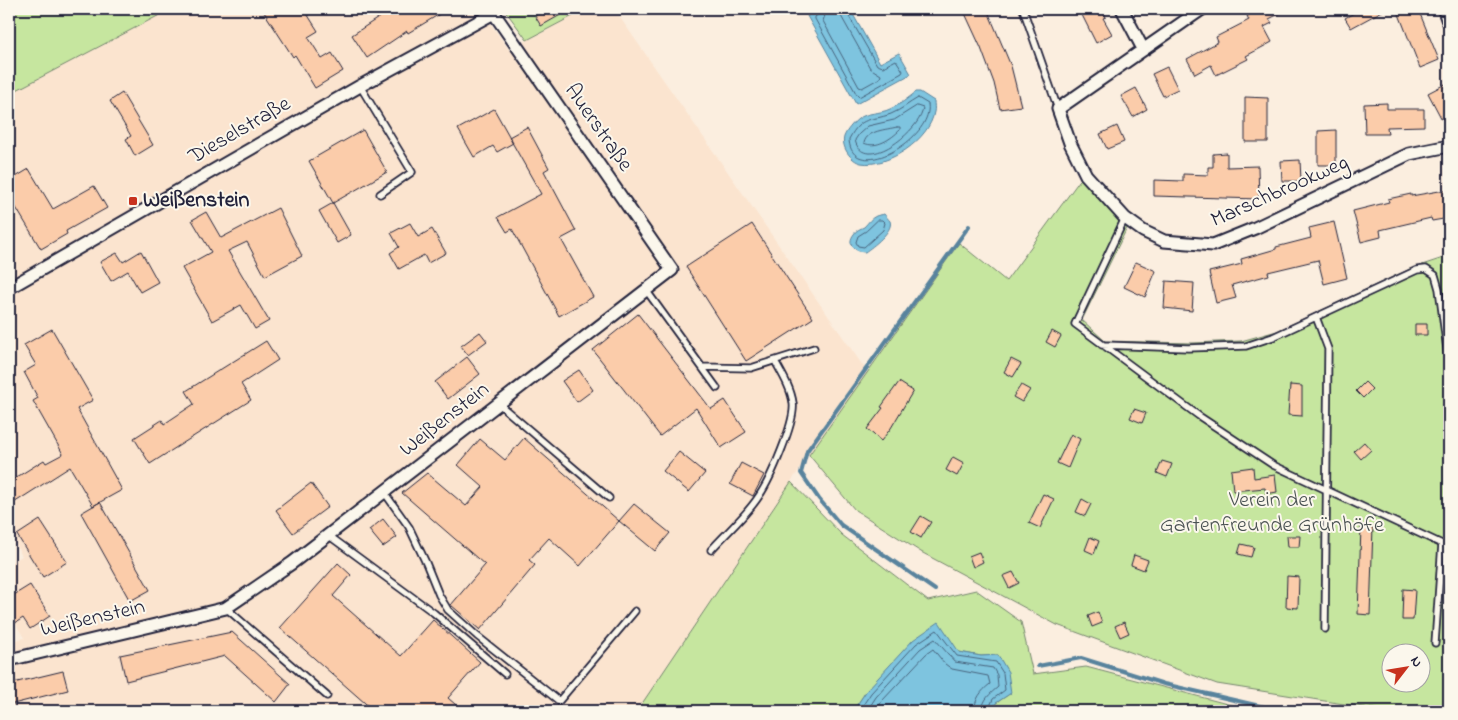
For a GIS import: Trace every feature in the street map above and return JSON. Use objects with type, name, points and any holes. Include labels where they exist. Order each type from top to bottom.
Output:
[{"type":"street","points":[[1122,9],[1143,49]]},
{"type":"street","points":[[1058,109],[1202,9]]},
{"type":"street","points":[[1445,9],[1449,20]]},
{"type":"street","name":"Dieselstraße","points":[[9,288],[493,11]]},
{"type":"street","name":"Auerstraße","points":[[493,11],[672,270]]},
{"type":"street","name":"Marschbrookweg","points":[[1058,109],[1070,143],[1086,175],[1125,218],[1143,231],[1164,241],[1213,245],[1255,228],[1410,154],[1449,146]]},
{"type":"street","name":"Weißenstein","points":[[9,660],[226,608],[292,563],[672,270]]},
{"type":"lane","name":"Marschbrookweg","points":[[1023,9],[1058,109]]},
{"type":"lane","points":[[360,86],[412,172],[380,194]]},
{"type":"lane","points":[[1125,218],[1075,324],[1199,416],[1273,465],[1449,546]]},
{"type":"lane","points":[[1102,345],[1188,348],[1246,346],[1273,337],[1416,270],[1426,270],[1435,275],[1440,290],[1449,366]]},
{"type":"lane","points":[[646,290],[717,388]]},
{"type":"lane","points":[[1316,317],[1328,350],[1325,629]]},
{"type":"lane","points":[[702,367],[750,368],[775,362],[814,348]]},
{"type":"lane","points":[[711,550],[759,497],[787,436],[792,420],[793,403],[788,386],[775,362]]},
{"type":"lane","points":[[499,404],[609,498]]},
{"type":"lane","points":[[384,492],[409,527],[426,563],[438,595],[448,610],[559,701],[635,611]]},
{"type":"lane","points":[[328,535],[434,613],[505,674]]},
{"type":"lane","points":[[1435,643],[1442,544]]},
{"type":"lane","points":[[226,608],[327,696]]},
{"type":"shaded area","points":[[171,9],[480,9],[509,50],[586,9],[614,9],[868,373],[809,455],[637,711],[9,711],[9,642],[24,638],[9,612],[9,564],[22,556],[9,532],[9,94]]},
{"type":"green space","points":[[9,9],[171,9],[9,94]]},
{"type":"green space","points":[[504,9],[586,9],[527,40]]},
{"type":"green space","name":"Verein der Gartenfreunde Grünhöfe","points":[[1082,177],[1128,226],[1082,320],[1105,341],[1192,343],[1241,341],[1277,331],[1410,269],[1449,256],[1449,711],[1388,711],[1217,684],[1057,625],[921,552],[855,510],[809,455],[959,243],[1006,281]]},
{"type":"green space","points":[[791,482],[842,535],[928,601],[976,590],[1021,622],[1033,674],[1086,667],[1254,711],[992,711],[996,703],[1011,693],[998,655],[981,656],[959,652],[888,669],[867,690],[853,711],[637,711]]},
{"type":"water","points":[[819,9],[850,9],[880,63],[899,53],[911,74],[856,104],[807,16]]},
{"type":"water","points":[[916,92],[920,92],[934,101],[934,112],[925,132],[916,141],[906,150],[883,161],[861,163],[850,157],[843,141],[846,132],[858,119],[865,115],[886,111]]},
{"type":"water","points":[[884,214],[890,221],[886,234],[865,252],[855,249],[851,241],[855,233],[874,217]]},
{"type":"water","points":[[939,622],[959,652],[981,656],[998,655],[1008,672],[1011,693],[996,703],[992,711],[853,711],[867,690],[913,640]]},
{"type":"building","points":[[262,9],[304,9],[318,31],[308,37],[322,59],[332,53],[343,71],[315,88],[295,55],[293,57]]},
{"type":"building","points":[[392,9],[448,9],[408,33],[407,31],[367,58],[352,35]]},
{"type":"building","points":[[547,9],[571,9],[541,26],[535,16]]},
{"type":"building","points":[[963,9],[987,9],[1011,66],[1021,106],[1000,109],[994,83],[981,48]]},
{"type":"building","points":[[1079,9],[1102,9],[1106,17],[1103,18],[1112,34],[1096,43]]},
{"type":"building","points":[[1260,9],[1289,9],[1269,19],[1272,23],[1264,27],[1272,42],[1246,56],[1248,59],[1216,75],[1211,65],[1195,74],[1187,59],[1218,42],[1216,37],[1249,20],[1247,16]]},
{"type":"building","points":[[1361,9],[1386,9],[1351,28],[1345,18]]},
{"type":"building","points":[[1397,9],[1418,9],[1439,60],[1420,68]]},
{"type":"building","points":[[1167,67],[1178,89],[1163,96],[1152,74]]},
{"type":"building","points":[[1449,82],[1449,133],[1428,93]]},
{"type":"building","points":[[1136,88],[1147,109],[1133,117],[1121,96]]},
{"type":"building","points":[[122,93],[153,145],[135,156],[126,139],[131,136],[110,101]]},
{"type":"building","points":[[1245,97],[1268,98],[1268,142],[1245,142]]},
{"type":"building","points":[[1387,103],[1387,109],[1424,109],[1424,126],[1387,127],[1388,134],[1365,134],[1364,104]]},
{"type":"building","points":[[494,109],[513,143],[497,152],[493,146],[474,157],[458,129]]},
{"type":"building","points":[[1117,126],[1124,142],[1107,149],[1100,134]]},
{"type":"building","points":[[527,127],[549,168],[544,171],[576,231],[561,239],[593,297],[559,316],[512,229],[507,232],[498,217],[541,194],[509,137]]},
{"type":"building","points":[[363,130],[387,172],[333,203],[309,161]]},
{"type":"building","points":[[1336,130],[1336,165],[1318,165],[1318,131]]},
{"type":"building","points":[[1227,153],[1227,167],[1258,166],[1259,199],[1154,196],[1154,180],[1183,181],[1183,174],[1208,175],[1208,167],[1213,167],[1213,154]]},
{"type":"building","points":[[1300,160],[1301,181],[1282,181],[1281,161]]},
{"type":"building","points":[[29,169],[53,209],[94,186],[107,208],[66,231],[67,234],[41,249],[9,196],[9,181]]},
{"type":"building","points":[[1445,190],[1447,199],[1449,199],[1449,218],[1432,221],[1431,218],[1380,230],[1381,237],[1361,242],[1353,211],[1389,202],[1388,199]]},
{"type":"building","points":[[333,203],[351,235],[337,243],[319,211]]},
{"type":"building","points":[[278,208],[302,256],[265,276],[247,242],[228,251],[269,321],[255,329],[241,305],[212,321],[182,268],[211,252],[192,220],[206,212],[221,238]]},
{"type":"building","points":[[1334,222],[1347,278],[1324,284],[1318,260],[1268,272],[1269,275],[1232,285],[1236,298],[1216,303],[1209,272],[1242,264],[1241,259],[1311,238],[1309,228]]},
{"type":"building","points":[[410,223],[418,237],[432,229],[446,253],[428,263],[424,255],[399,269],[390,253],[399,247],[391,233]]},
{"type":"building","points":[[752,224],[813,318],[746,361],[686,267]]},
{"type":"building","points":[[141,251],[158,282],[140,292],[128,271],[111,281],[100,262],[117,253],[123,262]]},
{"type":"building","points":[[1136,262],[1156,271],[1145,297],[1124,287]]},
{"type":"building","points":[[1166,281],[1194,283],[1192,311],[1164,308]]},
{"type":"building","points":[[638,314],[711,409],[725,400],[746,432],[721,448],[696,408],[660,436],[593,350]]},
{"type":"building","points":[[1415,324],[1427,324],[1427,335],[1415,335]]},
{"type":"building","points":[[52,329],[93,400],[77,409],[122,490],[93,506],[70,467],[9,506],[9,482],[44,460],[46,463],[63,454],[33,401],[38,398],[24,372],[36,365],[24,345]]},
{"type":"building","points":[[1052,331],[1061,336],[1055,347],[1046,342]]},
{"type":"building","points":[[480,332],[487,341],[468,355],[461,346]]},
{"type":"building","points":[[266,341],[278,360],[241,384],[251,400],[150,464],[134,438],[162,420],[164,424],[194,404],[186,391]]},
{"type":"building","points":[[467,357],[480,374],[448,399],[435,382]]},
{"type":"building","points":[[1011,359],[1021,364],[1013,377],[1004,372]]},
{"type":"building","points":[[579,370],[593,390],[577,402],[562,381]]},
{"type":"building","points":[[899,382],[913,391],[881,441],[867,429]]},
{"type":"building","points":[[1365,382],[1372,389],[1363,398],[1356,391]]},
{"type":"building","points":[[1021,385],[1030,390],[1022,402],[1013,397]]},
{"type":"building","points":[[1290,385],[1302,386],[1302,416],[1288,415]]},
{"type":"building","points":[[1134,409],[1146,413],[1142,423],[1130,418]]},
{"type":"building","points":[[1071,434],[1080,439],[1068,468],[1057,463]]},
{"type":"building","points":[[524,438],[619,521],[580,566],[549,538],[529,560],[535,565],[480,630],[451,605],[485,565],[402,493],[427,473],[466,506],[483,487],[458,465],[480,439],[505,460]]},
{"type":"building","points":[[1364,442],[1371,450],[1361,459],[1354,451]]},
{"type":"building","points":[[679,452],[705,473],[689,492],[663,471]]},
{"type":"building","points":[[953,457],[964,463],[957,476],[946,470]]},
{"type":"building","points":[[1162,461],[1172,464],[1167,477],[1157,473]]},
{"type":"building","points":[[741,463],[764,475],[753,496],[730,484]]},
{"type":"building","points":[[1253,467],[1254,478],[1275,475],[1277,492],[1266,494],[1265,488],[1233,491],[1231,470]]},
{"type":"building","points":[[311,483],[328,507],[293,533],[276,510]]},
{"type":"building","points":[[1043,494],[1054,499],[1040,528],[1029,523]]},
{"type":"building","points":[[1082,499],[1091,504],[1085,516],[1076,512]]},
{"type":"building","points":[[100,502],[150,590],[130,601],[81,513]]},
{"type":"building","points":[[634,504],[670,533],[655,551],[619,521]]},
{"type":"building","points":[[921,516],[931,522],[921,538],[911,532]]},
{"type":"building","points":[[383,519],[397,537],[383,547],[369,530]]},
{"type":"building","points":[[40,520],[67,562],[43,577],[17,535]]},
{"type":"building","points":[[1361,527],[1373,527],[1370,615],[1358,614]]},
{"type":"building","points":[[1287,536],[1300,536],[1299,547],[1288,547]]},
{"type":"building","points":[[1090,537],[1099,541],[1094,554],[1085,550]]},
{"type":"building","points":[[1241,544],[1254,547],[1251,557],[1238,554]]},
{"type":"building","points":[[979,552],[983,562],[973,567],[969,556]]},
{"type":"building","points":[[1134,555],[1148,560],[1144,570],[1131,565]]},
{"type":"building","points":[[338,563],[351,575],[333,596],[401,656],[433,620],[480,662],[448,698],[463,711],[374,711],[280,628]]},
{"type":"building","points":[[1013,572],[1019,583],[1009,588],[1003,576]]},
{"type":"building","points":[[1287,576],[1299,577],[1298,608],[1286,607]]},
{"type":"building","points":[[30,585],[50,616],[30,629],[23,618],[9,627],[9,598]]},
{"type":"building","points":[[1403,589],[1415,590],[1413,620],[1402,620]]},
{"type":"building","points":[[1098,612],[1102,623],[1092,627],[1088,616]]},
{"type":"building","points":[[1124,622],[1129,633],[1120,637],[1115,626]]},
{"type":"building","points":[[232,632],[290,684],[276,702],[225,656],[126,681],[120,655]]},
{"type":"building","points":[[63,671],[68,690],[9,705],[9,684]]},
{"type":"waterway","points":[[935,590],[841,525],[819,499],[801,473],[807,451],[969,226]]},
{"type":"waterway","points":[[1038,666],[1081,658],[1164,684],[1282,711]]},
{"type":"place","name":"Weißenstein","points":[[133,201]]}]
